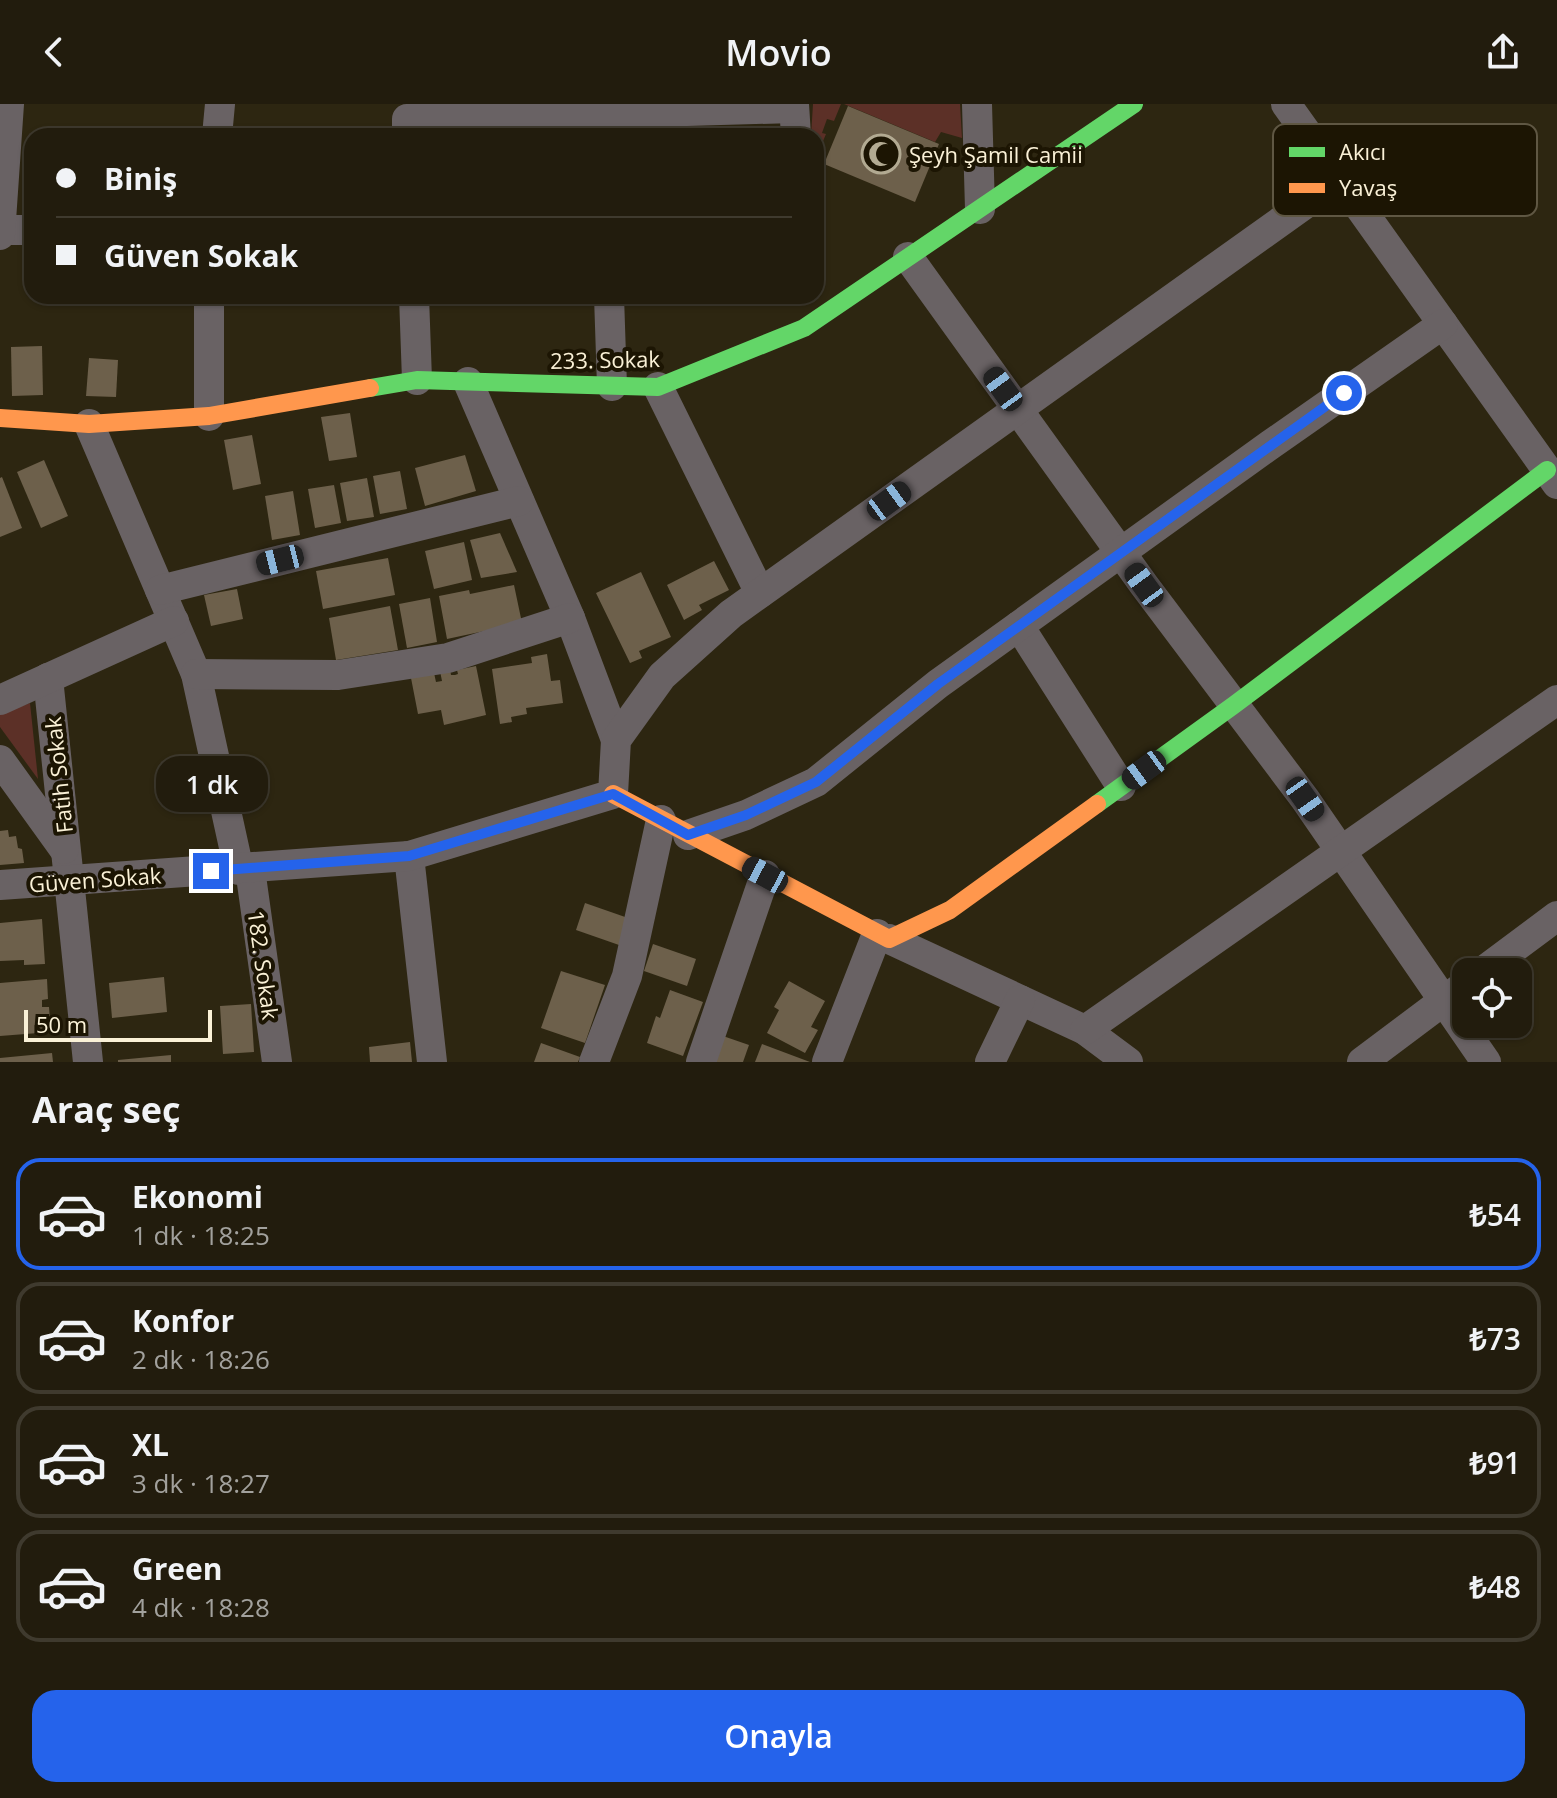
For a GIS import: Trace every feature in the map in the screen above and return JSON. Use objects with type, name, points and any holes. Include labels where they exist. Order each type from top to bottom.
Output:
[{"type":"street","points":[[9,104],[0,232],[24,230]]},
{"type":"street","points":[[218,128],[220,104]]},
{"type":"street","points":[[977,104],[980,209]]},
{"type":"street","name":"233. Sokak","points":[[0,418],[89,424],[209,416],[417,380],[658,387],[804,328],[1134,104]]},
{"type":"street","points":[[1286,104],[1300,124]]},
{"type":"street","points":[[407,120],[604,125],[795,116]]},
{"type":"street","points":[[616,740],[662,676],[731,614],[1288,216]]},
{"type":"street","points":[[827,1062],[883,936],[950,910],[1552,477],[1366,216]]},
{"type":"street","points":[[908,257],[1342,852],[1452,988]]},
{"type":"street","points":[[209,304],[209,416]]},
{"type":"street","points":[[414,304],[417,380]]},
{"type":"street","points":[[609,304],[612,386]]},
{"type":"street","points":[[802,304],[804,328]]},
{"type":"street","points":[[688,835],[746,815],[816,782],[938,684],[1443,324]]},
{"type":"street","points":[[468,382],[570,618],[616,740],[613,794],[883,936],[1085,1030],[1128,1062]]},
{"type":"street","points":[[658,387],[760,593]]},
{"type":"street","name":"182. Sokak","points":[[89,424],[196,674],[245,869],[277,1062]]},
{"type":"street","points":[[160,590],[519,501]]},
{"type":"street","points":[[196,674],[338,675],[448,658],[570,618]]},
{"type":"street","points":[[0,700],[174,621]]},
{"type":"street","points":[[1019,626],[1121,786]]},
{"type":"street","name":"Fatih Sokak","points":[[48,678],[88,1062]]},
{"type":"street","points":[[1085,1030],[1557,700]]},
{"type":"street","points":[[0,760],[67,865]]},
{"type":"street","name":"Güven Sokak","points":[[0,885],[67,865],[245,869],[409,856],[613,794]]},
{"type":"street","points":[[594,1062],[627,976],[661,820]]},
{"type":"street","points":[[409,856],[432,1062]]},
{"type":"street","points":[[701,1062],[765,875]]},
{"type":"street","points":[[1501,958],[1557,916]]},
{"type":"street","points":[[1362,1062],[1452,994]]},
{"type":"street","points":[[990,1062],[1020,1000]]},
{"type":"street","points":[[1475,1038],[1486,1062]]},
{"type":"shaded area","points":[[813,104],[841,104],[834,121],[827,119],[824,128],[812,128]]},
{"type":"shaded area","points":[[844,104],[960,104],[962,138],[941,132],[935,142]]},
{"type":"shaded area","points":[[30,703],[38,779],[0,727],[0,714]]},
{"type":"building","name":"Şeyh Şamil Camii","points":[[848,106],[939,144],[915,202],[824,164]]},
{"type":"building","points":[[42,346],[43,395],[12,396],[11,347]]},
{"type":"building","points":[[89,358],[118,360],[116,397],[86,396]]},
{"type":"building","points":[[350,413],[357,457],[329,461],[321,417]]},
{"type":"building","points":[[252,435],[261,484],[233,490],[224,440]]},
{"type":"building","points":[[465,455],[476,491],[425,506],[415,468]]},
{"type":"building","points":[[44,460],[68,516],[41,528],[17,472]]},
{"type":"building","points":[[400,471],[407,509],[380,514],[373,476]]},
{"type":"building","points":[[0,478],[22,528],[0,537]]},
{"type":"building","points":[[367,478],[374,517],[347,521],[340,483]]},
{"type":"building","points":[[334,485],[341,523],[315,528],[308,489]]},
{"type":"building","points":[[293,491],[300,535],[272,540],[265,496]]},
{"type":"building","points":[[500,533],[517,572],[481,578],[470,540]]},
{"type":"building","points":[[464,542],[472,580],[434,589],[425,551]]},
{"type":"building","points":[[388,558],[395,595],[323,609],[316,571]]},
{"type":"building","points":[[714,561],[729,590],[699,605],[702,610],[684,620],[667,585]]},
{"type":"building","points":[[641,572],[671,637],[639,651],[642,658],[630,663],[596,593]]},
{"type":"building","points":[[514,585],[522,623],[447,639],[439,596],[469,590],[470,594]]},
{"type":"building","points":[[237,589],[243,619],[211,626],[204,595]]},
{"type":"building","points":[[430,598],[437,642],[407,648],[399,604]]},
{"type":"building","points":[[390,606],[398,650],[336,660],[329,618]]},
{"type":"building","points":[[547,654],[551,681],[560,680],[563,703],[526,708],[527,714],[511,717],[512,722],[500,724],[492,669],[532,663],[531,657]]},
{"type":"building","points":[[476,666],[486,715],[444,725],[441,710],[418,714],[411,678],[434,673],[436,682],[442,681],[440,671],[450,669],[451,675],[455,675],[458,674],[457,670]]},
{"type":"building","points":[[8,830],[9,837],[16,836],[24,863],[0,865],[0,831]]},
{"type":"building","points":[[585,903],[628,918],[619,945],[576,930]]},
{"type":"building","points":[[42,919],[45,964],[24,965],[24,960],[0,961],[0,923]]},
{"type":"building","points":[[653,944],[696,959],[687,986],[644,971]]},
{"type":"building","points":[[561,971],[605,985],[585,1043],[541,1028]]},
{"type":"building","points":[[164,977],[167,1012],[112,1018],[109,983]]},
{"type":"building","points":[[47,979],[48,999],[42,1000],[42,1007],[49,1007],[51,1032],[0,1036],[0,983]]},
{"type":"building","points":[[789,981],[825,1001],[811,1027],[818,1030],[805,1053],[767,1033],[779,1010],[774,1007]]},
{"type":"building","points":[[670,990],[703,1002],[683,1056],[647,1043],[656,1016],[660,1018]]},
{"type":"building","points":[[251,1004],[254,1052],[223,1054],[220,1006]]},
{"type":"building","points":[[723,1036],[749,1045],[743,1062],[714,1062]]},
{"type":"building","points":[[410,1042],[412,1062],[370,1062],[369,1047]]},
{"type":"building","points":[[541,1043],[580,1057],[578,1062],[534,1062]]},
{"type":"building","points":[[762,1044],[810,1062],[755,1062]]},
{"type":"building","points":[[52,1053],[53,1062],[0,1062],[0,1058]]},
{"type":"building","points":[[171,1055],[171,1062],[118,1062],[118,1060]]},
{"type":"traffic: fast","points":[[370,388],[417,380],[658,387],[804,328],[1134,104]]},
{"type":"traffic: fast","points":[[1097,804],[1547,470]]},
{"type":"traffic: slow","points":[[0,418],[89,424],[209,416],[370,388]]},
{"type":"traffic: slow","points":[[613,794],[889,939],[950,910],[1097,804]]},
{"type":"place","name":"Şeyh Şamil Camii","points":[[881,154]]},
{"type":"route","points":[[211,871],[409,856],[613,794],[688,835],[746,815],[816,782],[938,684],[1344,393]]}]
